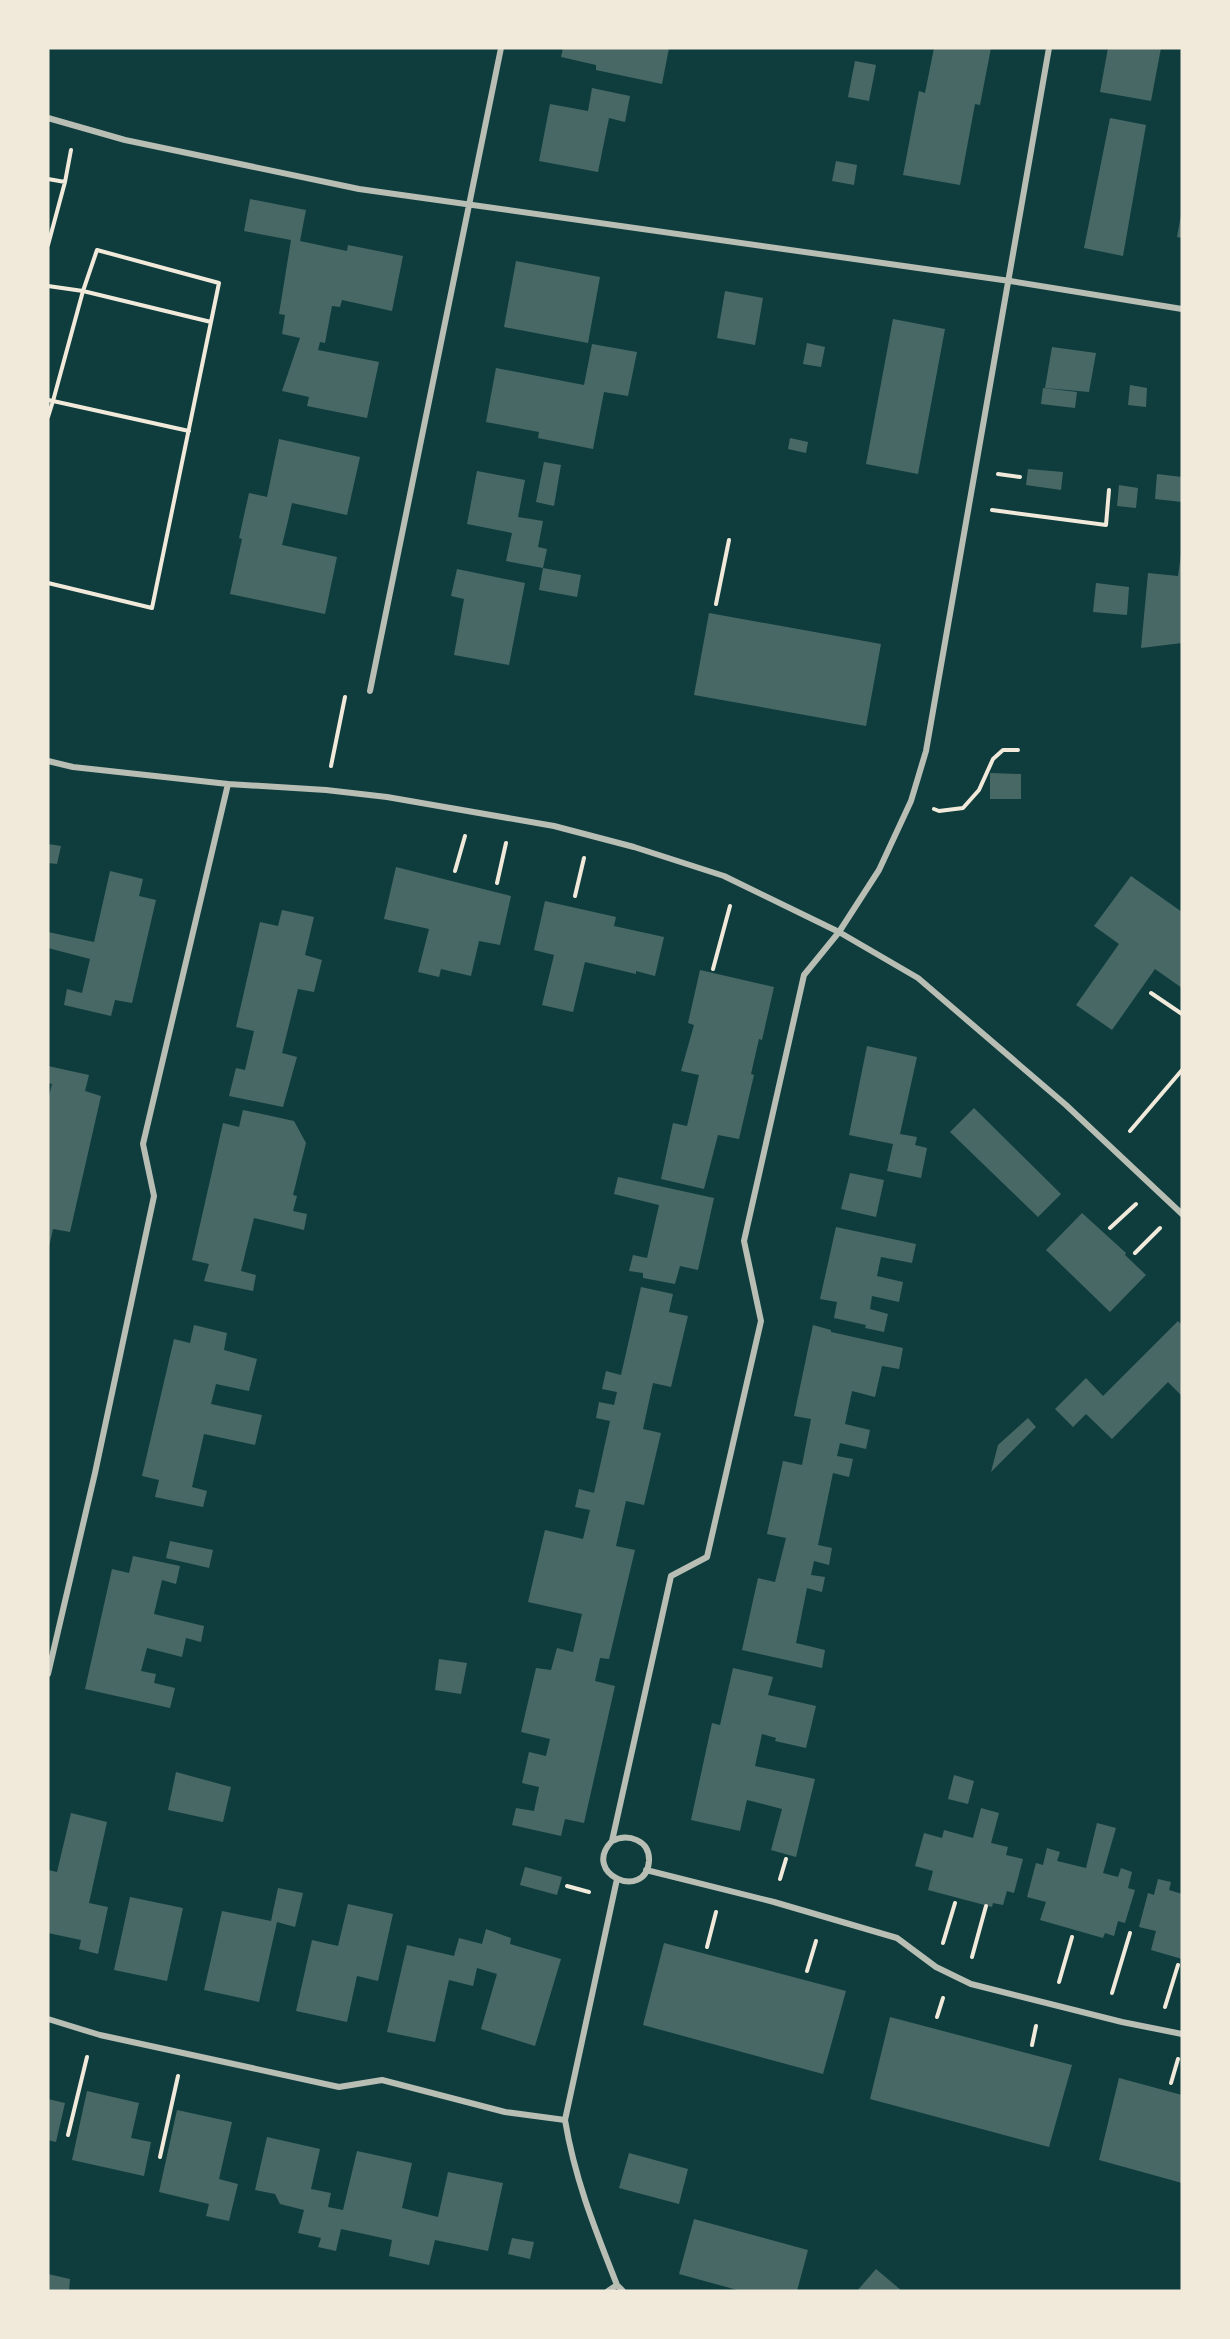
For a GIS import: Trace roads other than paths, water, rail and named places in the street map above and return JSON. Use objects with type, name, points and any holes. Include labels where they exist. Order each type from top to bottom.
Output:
[{"type":"street","points":[[370,691],[501,48]]},
{"type":"street","points":[[613,1839],[628,1837],[643,1843],[648,1853],[649,1863],[640,1878],[623,1881],[608,1873],[604,1861],[606,1850],[613,1839],[671,1576],[707,1557],[750,1375],[761,1321],[744,1241],[804,975],[839,933],[879,870],[911,801],[926,751],[1049,48]]},
{"type":"street","points":[[48,118],[125,140],[359,189],[1010,281],[1182,309]]},
{"type":"street","points":[[48,761],[73,767],[228,784],[326,790],[387,797],[554,826],[724,876],[839,933],[918,978],[1043,1084],[1180,1211]]},
{"type":"street","points":[[48,1674],[95,1473],[154,1196],[143,1144],[228,784]]},
{"type":"street","points":[[646,1870],[774,1902],[897,1938],[936,1967],[965,1981],[1105,2018],[1182,2034]]},
{"type":"street","points":[[617,1879],[565,2120],[571,2158],[587,2210],[617,2285],[623,2291]]},
{"type":"street","points":[[48,2019],[93,2033],[339,2087],[382,2080],[505,2112],[565,2120]]},
{"type":"street","points":[[608,2291],[617,2285]]}]
